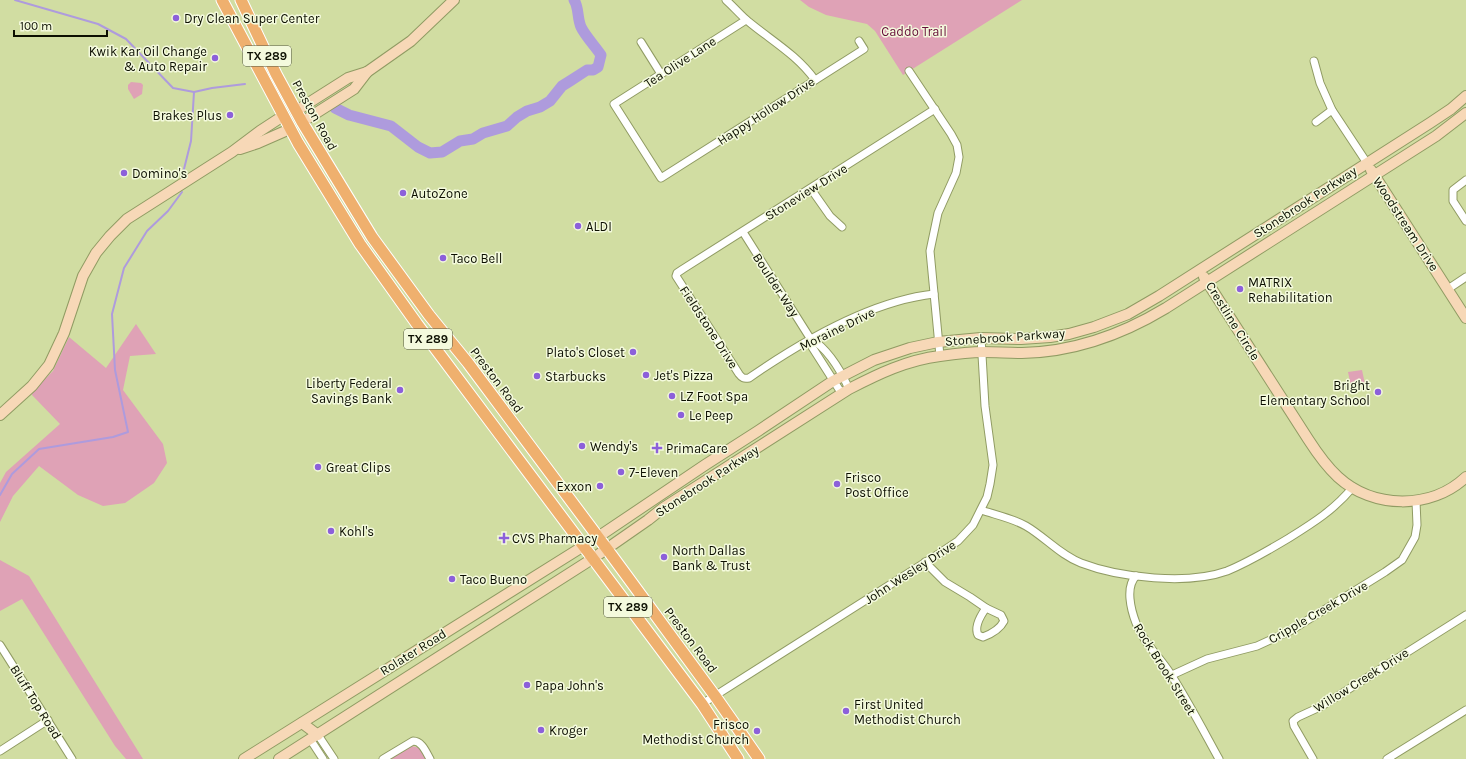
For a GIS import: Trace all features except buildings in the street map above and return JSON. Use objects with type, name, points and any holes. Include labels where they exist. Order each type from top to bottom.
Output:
[{"type":"main road","name":"TX 289","points":[[222,0],[290,129],[339,212],[417,324],[702,704],[738,759]]},
{"type":"main road","name":"Preston Road","points":[[241,0],[276,74],[296,111],[361,220],[429,315],[468,364],[607,549],[715,696],[759,759]]},
{"type":"main road","points":[[0,415],[32,386],[49,365],[64,333],[83,276],[96,253],[127,219],[232,152],[283,116],[296,111],[348,78],[366,72],[411,41],[454,0]]},
{"type":"main road","points":[[232,152],[258,143],[302,122],[354,89],[366,72]]},
{"type":"main road","name":"Stonebrook Parkway","points":[[583,546],[704,464],[758,431],[833,380],[874,360],[910,348],[938,342],[981,338],[1021,339],[1050,337],[1089,329],[1128,314],[1145,305],[1430,123],[1466,96]]},
{"type":"main road","name":"Stonebrook Parkway","points":[[592,559],[663,508],[846,392],[878,374],[916,361],[940,356],[981,352],[1023,353],[1052,350],[1098,340],[1129,328],[1151,317],[1436,136],[1466,113]]},
{"type":"main road","name":"Woodstream Drive","points":[[1367,162],[1466,318]]},
{"type":"main road","points":[[383,276],[394,268]]},
{"type":"main road","name":"Crestline Circle","points":[[1200,270],[1325,464],[1339,478],[1369,496],[1386,501],[1406,502],[1434,497],[1465,481]]},
{"type":"main road","points":[[1089,329],[1098,340]]},
{"type":"main road","points":[[1088,342],[1089,329]]},
{"type":"main road","points":[[496,430],[510,420]]},
{"type":"main road","points":[[758,431],[766,442]]},
{"type":"main road","points":[[704,464],[711,477]]},
{"type":"main road","name":"Rolater Road","points":[[244,759],[583,546]]},
{"type":"main road","name":"Rolater Road","points":[[279,759],[592,559]]},
{"type":"main road","points":[[491,604],[501,617]]},
{"type":"main road","points":[[422,647],[431,662]]},
{"type":"main road","points":[[302,723],[314,737]]},
{"type":"street","points":[[726,0],[746,20],[794,56],[806,67],[815,80]]},
{"type":"street","name":"Tea Olive Lane","points":[[661,178],[614,104],[746,20]]},
{"type":"street","name":"Happy Hollow Drive","points":[[661,178],[864,48],[859,41]]},
{"type":"street","points":[[641,42],[661,74]]},
{"type":"street","name":"Woodstream Drive","points":[[1314,61],[1320,82],[1332,110],[1367,162]]},
{"type":"street","points":[[909,71],[957,145],[959,156],[956,173],[938,213],[932,236],[930,252],[940,356]]},
{"type":"street","name":"Stoneview Drive","points":[[677,273],[935,109]]},
{"type":"street","points":[[1316,122],[1332,110]]},
{"type":"street","points":[[1466,180],[1453,190],[1453,201],[1466,221]]},
{"type":"street","points":[[811,189],[830,216],[842,227]]},
{"type":"street","name":"Boulder Way","points":[[742,232],[810,338],[812,347],[833,380],[846,392]]},
{"type":"street","name":"Fieldstone Drive","points":[[677,273],[676,276],[678,280],[739,374],[742,378],[746,379]]},
{"type":"street","points":[[1448,289],[1466,278]]},
{"type":"street","name":"Moraine Drive","points":[[746,379],[810,338],[890,304],[934,294]]},
{"type":"street","name":"Boulder Way","points":[[810,338],[820,344],[843,375],[846,392]]},
{"type":"street","name":"John Wesley Drive","points":[[702,704],[940,553],[965,534],[973,524],[987,498],[993,465],[985,406],[981,338]]},
{"type":"street","points":[[980,510],[1027,526],[1071,558],[1107,571],[1157,578],[1194,578],[1227,571],[1260,555],[1334,508],[1353,487]]},
{"type":"street","name":"Cripple Creek Drive","points":[[1172,675],[1207,660],[1257,646],[1290,631],[1402,560],[1415,537],[1417,525],[1416,501]]},
{"type":"street","points":[[925,562],[945,582],[986,608]]},
{"type":"street","name":"Rock Brook Street","points":[[1136,576],[1132,579],[1130,594],[1131,610],[1136,623],[1143,638],[1161,659],[1172,675],[1218,759]]},
{"type":"street","name":"Willow Creek Drive","points":[[1313,759],[1294,726],[1293,721],[1298,717],[1328,703],[1466,615]]},
{"type":"street","name":"Bluff Top Road","points":[[0,645],[3,655],[48,720],[72,759]]},
{"type":"street","points":[[1387,759],[1466,710]]},
{"type":"street","points":[[0,751],[48,720]]},
{"type":"street","points":[[314,737],[322,759]]},
{"type":"street","points":[[314,737],[334,759]]},
{"type":"street","points":[[384,759],[412,741],[417,741],[430,759]]},
{"type":"green space","name":"Caddo Trail","points":[[800,0],[1022,0],[903,75],[875,31],[867,24],[826,15],[809,7]]},
{"type":"green space","points":[[131,82],[141,83],[143,85],[142,94],[134,99],[128,89],[128,85]]},
{"type":"green space","points":[[136,324],[156,354],[130,356],[123,390],[163,444],[167,463],[154,483],[125,503],[103,506],[78,495],[39,466],[13,496],[0,522],[0,483],[6,472],[60,424],[32,395],[33,391],[53,371],[69,337],[106,368]]},
{"type":"green space","points":[[1362,370],[1365,384],[1351,386],[1348,372]]},
{"type":"green space","points":[[0,560],[29,576],[143,759],[126,759],[115,746],[22,599],[0,611]]},
{"type":"green space","points":[[412,746],[419,748],[426,759],[391,759]]},
{"type":"waterway","points":[[15,0],[98,24],[126,39],[173,88],[194,92],[245,84]]},
{"type":"waterway","points":[[335,108],[349,115],[391,126],[418,147],[430,153],[442,152],[460,141],[473,139],[483,133],[507,126],[527,111],[540,107],[550,101],[562,86],[587,70],[593,70],[598,67],[601,55],[581,27],[577,6],[574,0]]},
{"type":"waterway","points":[[182,177],[191,141],[194,92]]},
{"type":"waterway","points":[[0,495],[12,474],[39,449],[113,437],[128,432],[115,370],[112,314],[124,268],[147,231],[168,211],[182,192]]},
{"type":"place","name":"Dry Clean Super Center","points":[[176,18]]},
{"type":"place","name":"Kwik Kar Oil Change & Auto Repair","points":[[215,58]]},
{"type":"place","name":"Brakes Plus","points":[[230,115]]},
{"type":"place","name":"Domino's","points":[[124,173]]},
{"type":"place","name":"AutoZone","points":[[403,193]]},
{"type":"place","name":"ALDI","points":[[578,226]]},
{"type":"place","name":"Taco Bell","points":[[443,258]]},
{"type":"place","name":"MATRIX Rehabilitation","points":[[1240,289]]},
{"type":"place","name":"Plato's Closet","points":[[633,352]]},
{"type":"place","name":"Jet's Pizza","points":[[646,375]]},
{"type":"place","name":"Starbucks","points":[[537,376]]},
{"type":"place","name":"Liberty Federal Savings Bank","points":[[400,390]]},
{"type":"place","name":"Bright Elementary School","points":[[1378,392]]},
{"type":"place","name":"LZ Foot Spa","points":[[672,396]]},
{"type":"place","name":"Le Peep","points":[[681,415]]},
{"type":"place","name":"Wendy's","points":[[582,446]]},
{"type":"place","name":"PrimaCare","points":[[657,448]]},
{"type":"place","name":"Great Clips","points":[[318,467]]},
{"type":"place","name":"7-Eleven","points":[[621,472]]},
{"type":"place","name":"Frisco Post Office","points":[[837,484]]},
{"type":"place","name":"Exxon","points":[[600,486]]},
{"type":"place","name":"Kohl's","points":[[331,531]]},
{"type":"place","name":"CVS Pharmacy","points":[[504,538]]},
{"type":"place","name":"North Dallas Bank & Trust","points":[[664,557]]},
{"type":"place","name":"Taco Bueno","points":[[452,579]]},
{"type":"place","name":"Papa John's","points":[[527,685]]},
{"type":"place","name":"First United Methodist Church","points":[[846,711]]},
{"type":"place","name":"Kroger","points":[[541,730]]},
{"type":"place","name":"Frisco Methodist Church","points":[[757,731]]}]
